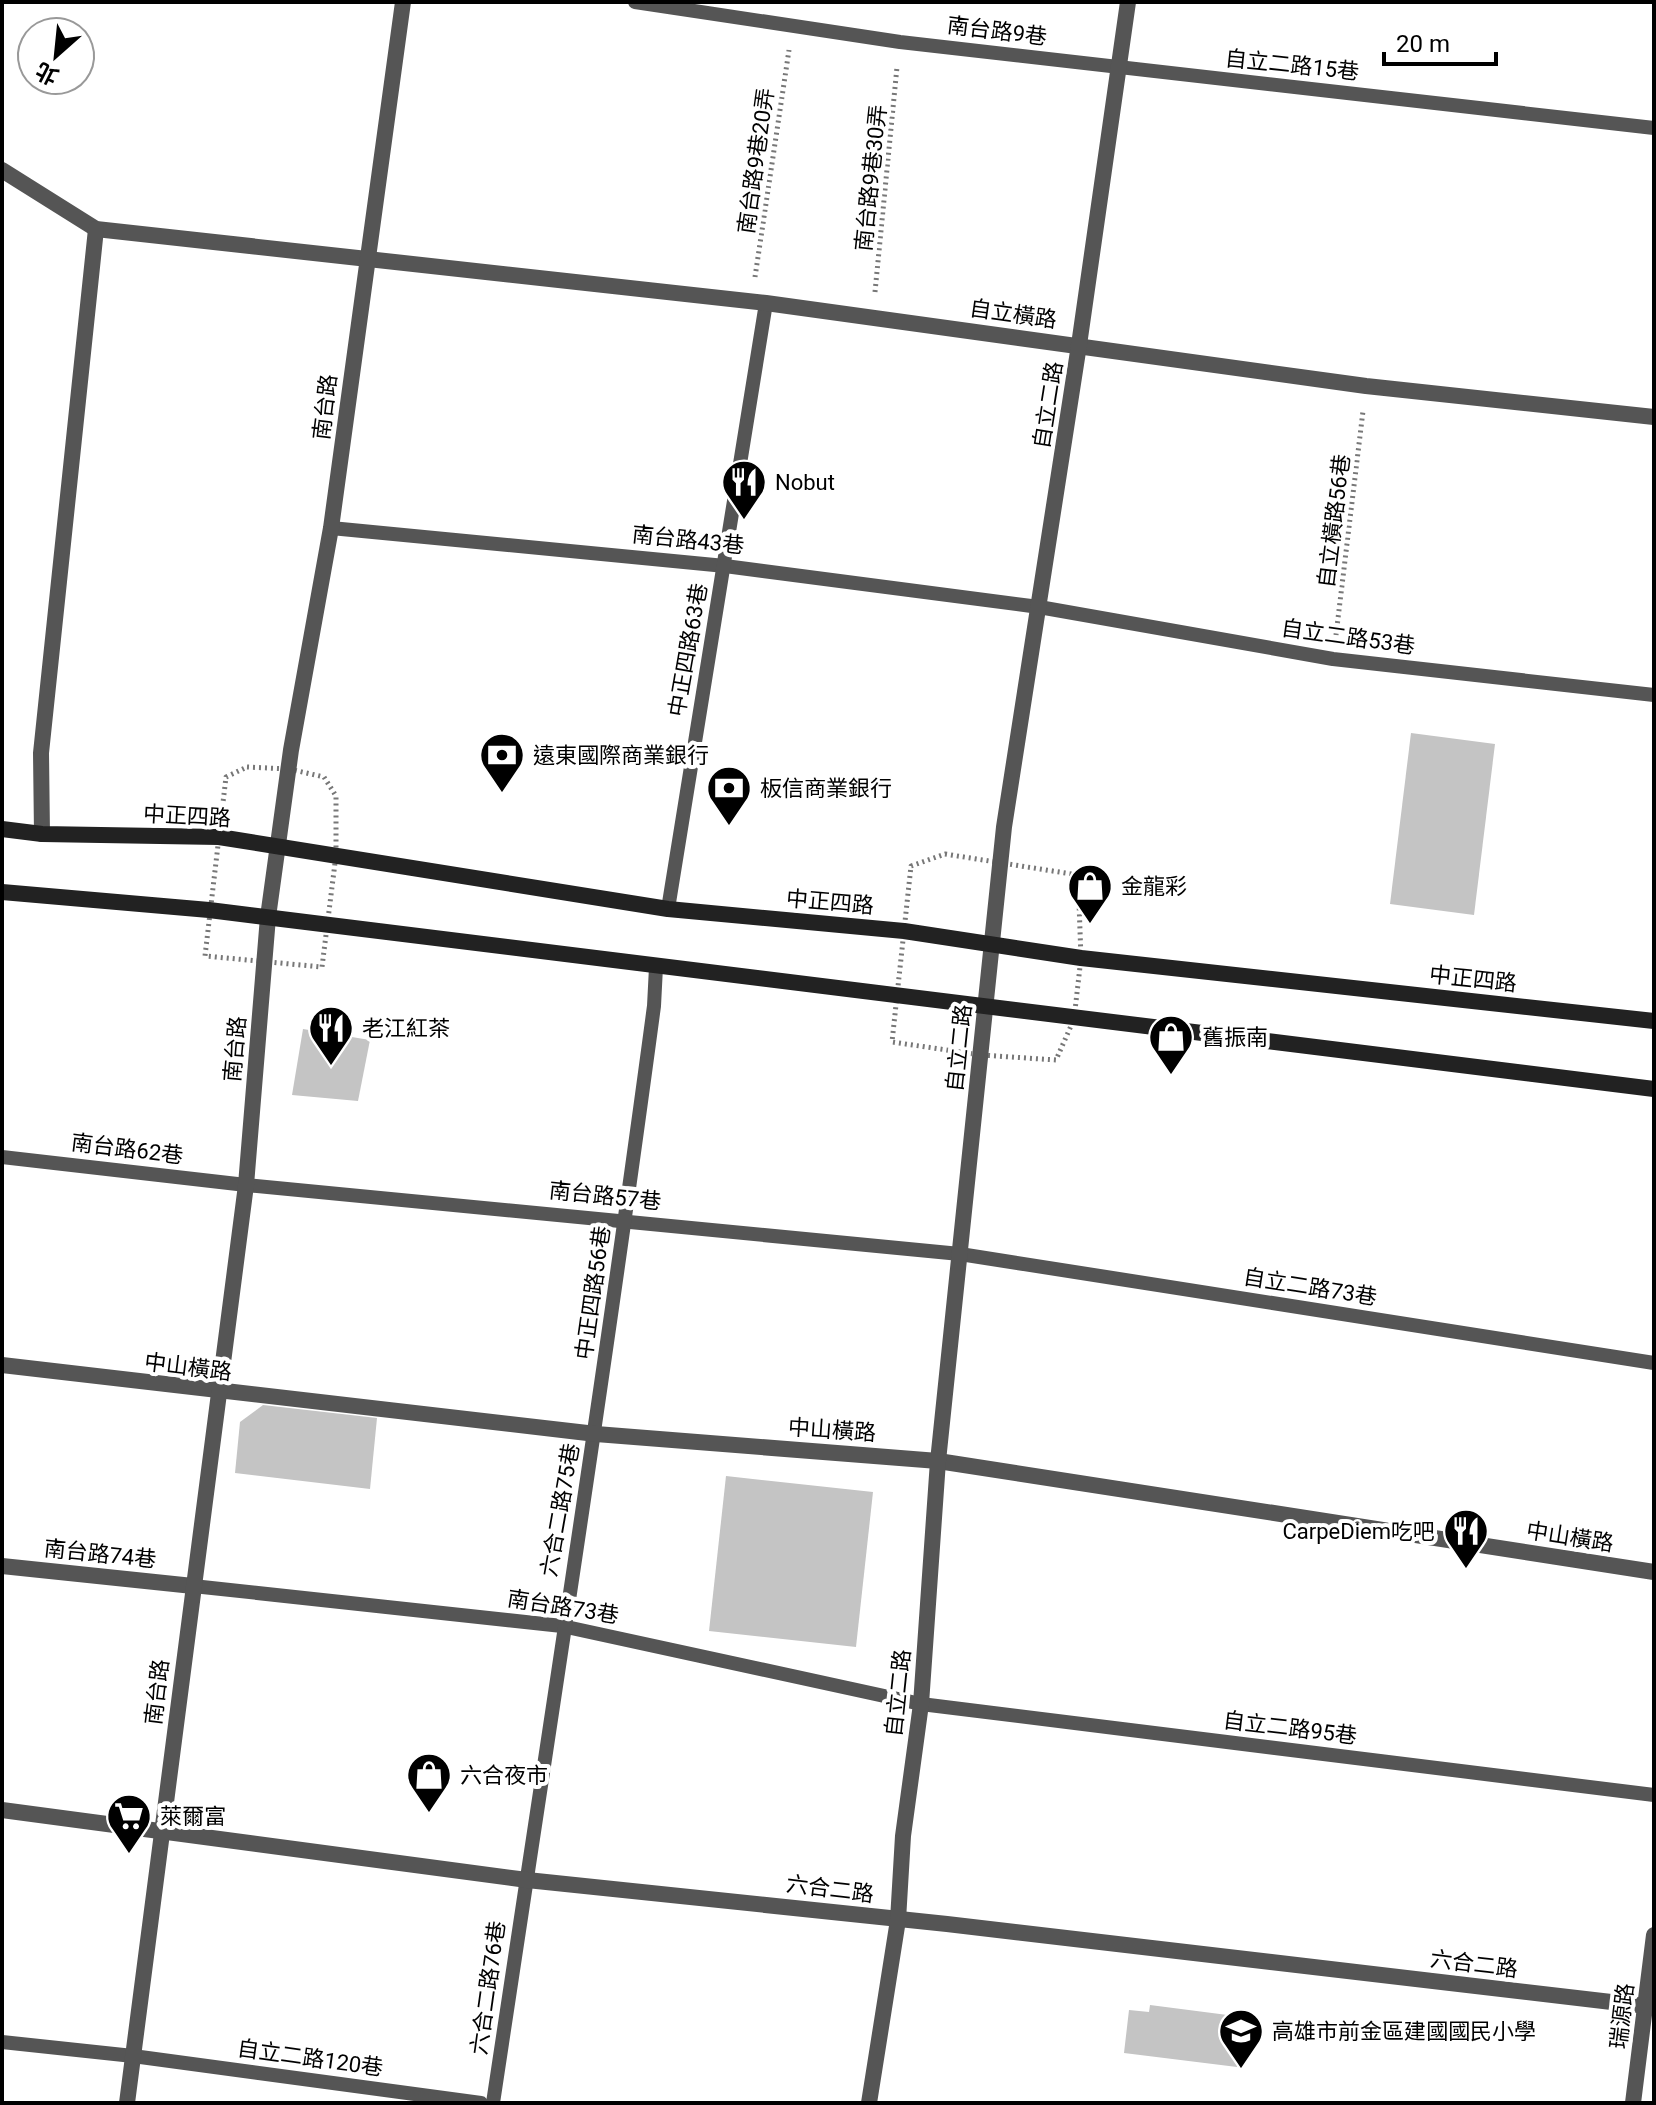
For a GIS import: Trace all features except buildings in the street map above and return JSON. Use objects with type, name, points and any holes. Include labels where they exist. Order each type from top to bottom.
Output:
[{"type":"street","name":"南台路","points":[[127,2103],[246,1185],[268,917],[331,528],[403,2]]},
{"type":"street","name":"自立二路","points":[[869,2103],[898,1920],[903,1836],[921,1704],[938,1461],[1004,827],[1079,345],[1128,2]]},
{"type":"street","points":[[2,170],[96,229],[41,753],[42,834]]},
{"type":"street","name":"自立橫路","points":[[96,229],[759,302],[1366,386],[1654,417]]},
{"type":"street","name":"中正四路","points":[[2,829],[42,834],[219,837],[668,909],[904,931],[992,945],[1654,1021]]},
{"type":"street","points":[[2,892],[268,917],[1654,1089]]},
{"type":"street","name":"中山橫路","points":[[2,1365],[217,1393],[596,1434],[938,1461],[1654,1572]]},
{"type":"street","name":"南台路74巷","points":[[2,1566],[193,1586]]},
{"type":"street","name":"六合二路","points":[[2,1810],[527,1880],[1649,2007]]},
{"type":"street","name":"瑞源路","points":[[1633,2103],[1649,2007],[1654,1935]]},
{"type":"lane","name":"南台路9巷","points":[[635,2],[900,42],[1117,68]]},
{"type":"lane","name":"自立二路15巷","points":[[1117,68],[1654,128]]},
{"type":"lane","name":"中正四路63巷","points":[[668,909],[725,566],[759,302]]},
{"type":"lane","name":"南台路43巷","points":[[331,528],[725,566],[1039,607]]},
{"type":"lane","name":"自立二路53巷","points":[[1039,607],[1333,659],[1654,695]]},
{"type":"lane","name":"中正四路56巷","points":[[596,1434],[654,1006],[656,967]]},
{"type":"lane","name":"南台路62巷","points":[[2,1157],[246,1185]]},
{"type":"lane","name":"南台路57巷","points":[[246,1185],[960,1254]]},
{"type":"lane","name":"自立二路73巷","points":[[960,1254],[1654,1363]]},
{"type":"lane","name":"六合二路75巷","points":[[527,1880],[562,1626],[596,1434]]},
{"type":"lane","name":"南台路73巷","points":[[193,1586],[562,1626],[921,1704]]},
{"type":"lane","name":"自立二路95巷","points":[[921,1704],[1654,1795]]},
{"type":"lane","name":"六合二路76巷","points":[[493,2103],[527,1880]]},
{"type":"lane","name":"自立二路120巷","points":[[2,2042],[133,2056],[481,2103]]},
{"type":"path","name":"南台路9巷20弄","points":[[759,302],[793,25]]},
{"type":"path","name":"南台路9巷30弄","points":[[873,316],[900,42]]},
{"type":"path","name":"自立橫路56巷","points":[[1333,659],[1366,386]]},
{"type":"place","name":"Nobut","points":[[744,521]]},
{"type":"place","name":"遠東國際商業銀行","points":[[502,794]]},
{"type":"place","name":"板信商業銀行","points":[[729,827]]},
{"type":"place","name":"金龍彩","points":[[1090,925]]},
{"type":"place","name":"老江紅茶","points":[[331,1067]]},
{"type":"place","name":"舊振南","points":[[1171,1076]]},
{"type":"place","name":"CarpeDiem吃吧","points":[[1466,1570]]},
{"type":"place","name":"六合夜市","points":[[429,1814]]},
{"type":"place","name":"萊爾富","points":[[129,1855]]},
{"type":"place","name":"高雄市前金區建國國民小學","points":[[1241,2070]]}]
